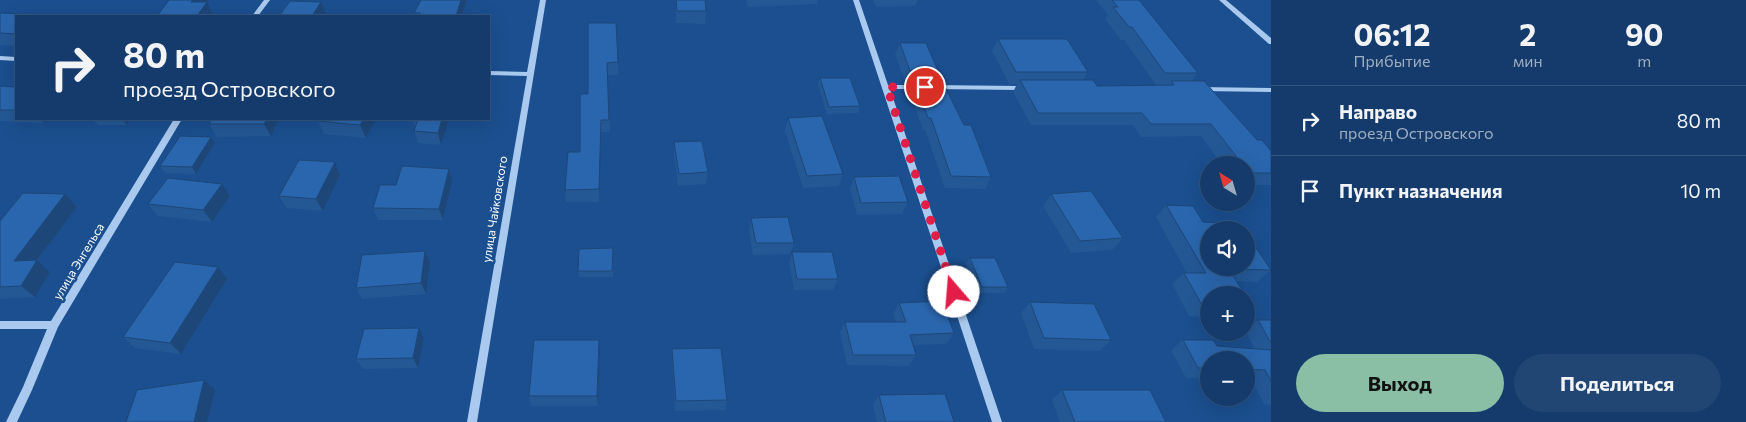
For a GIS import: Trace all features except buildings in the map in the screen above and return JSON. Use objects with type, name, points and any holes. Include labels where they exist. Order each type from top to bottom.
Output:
[{"type":"street","points":[[256,15],[266,0]]},
{"type":"street","name":"улица Чайковского","points":[[472,422],[529,74],[543,0]]},
{"type":"street","points":[[856,0],[887,87],[997,422]]},
{"type":"street","points":[[1222,0],[1271,42]]},
{"type":"street","points":[[0,58],[15,59]]},
{"type":"street","points":[[490,73],[529,74]]},
{"type":"street","points":[[887,87],[1034,88]]},
{"type":"street","points":[[1192,89],[1271,90]]},
{"type":"street","name":"улица Энгельса","points":[[11,422],[27,390],[54,325],[177,120]]},
{"type":"street","points":[[0,326],[54,325]]},
{"type":"route","points":[[925,87],[887,87],[954,292]]}]
